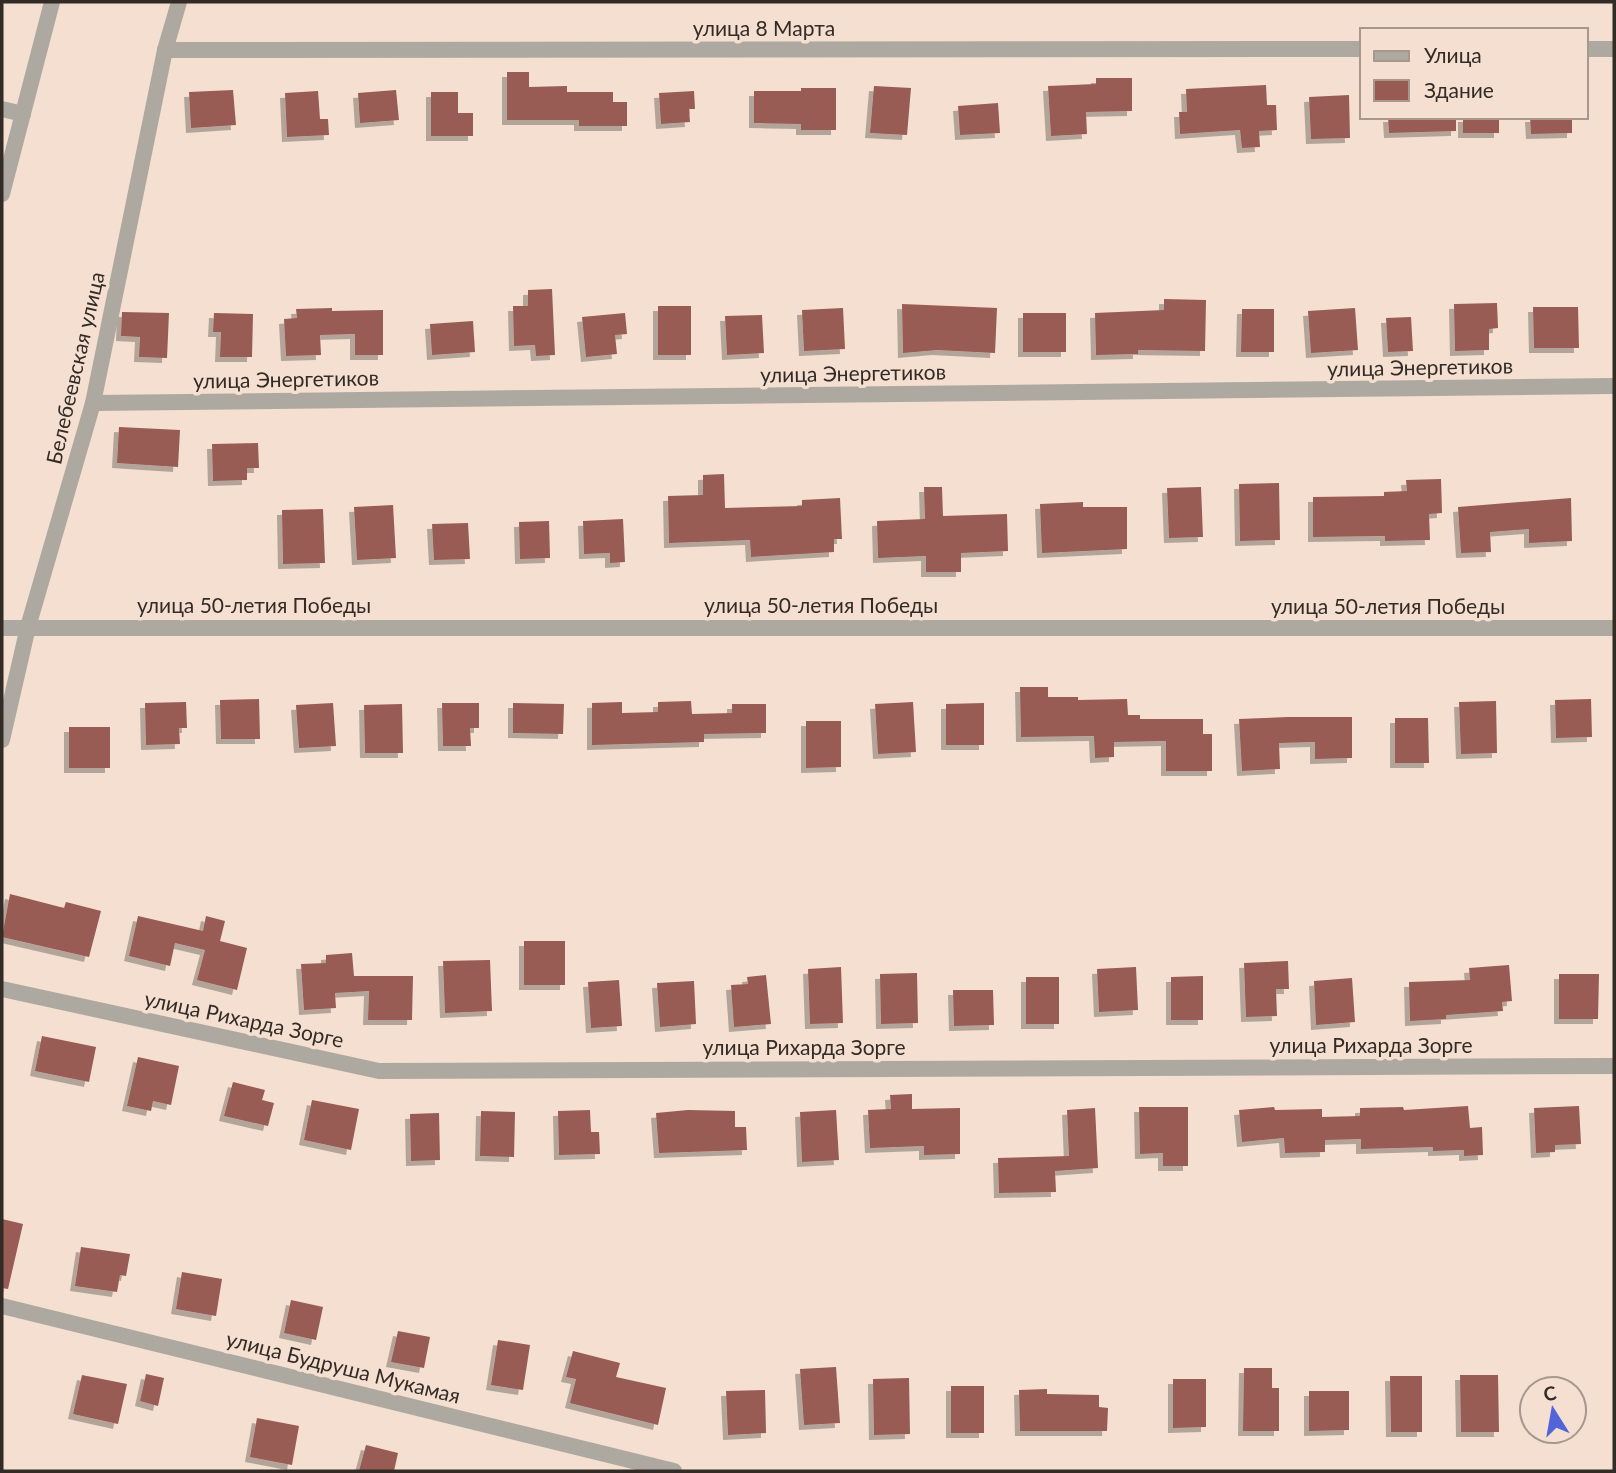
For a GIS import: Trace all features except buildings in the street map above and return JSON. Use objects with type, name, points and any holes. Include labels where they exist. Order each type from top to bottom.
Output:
[{"type":"street","points":[[2,194],[52,2]]},
{"type":"street","name":"Белебеевская улица","points":[[2,740],[28,626],[93,403],[178,2]]},
{"type":"street","name":"улица 8 Марта","points":[[166,50],[1360,49]]},
{"type":"street","points":[[1588,49],[1614,49]]},
{"type":"street","points":[[2,109],[23,114]]},
{"type":"street","name":"улица Энергетиков","points":[[93,403],[1614,386]]},
{"type":"street","name":"улица 50-летия Победы","points":[[2,628],[1614,628]]},
{"type":"street","name":"улица Рихарда Зорге","points":[[2,989],[379,1071],[1614,1066]]},
{"type":"street","name":"улица Будруша Мукамая","points":[[2,1306],[674,1471]]}]
